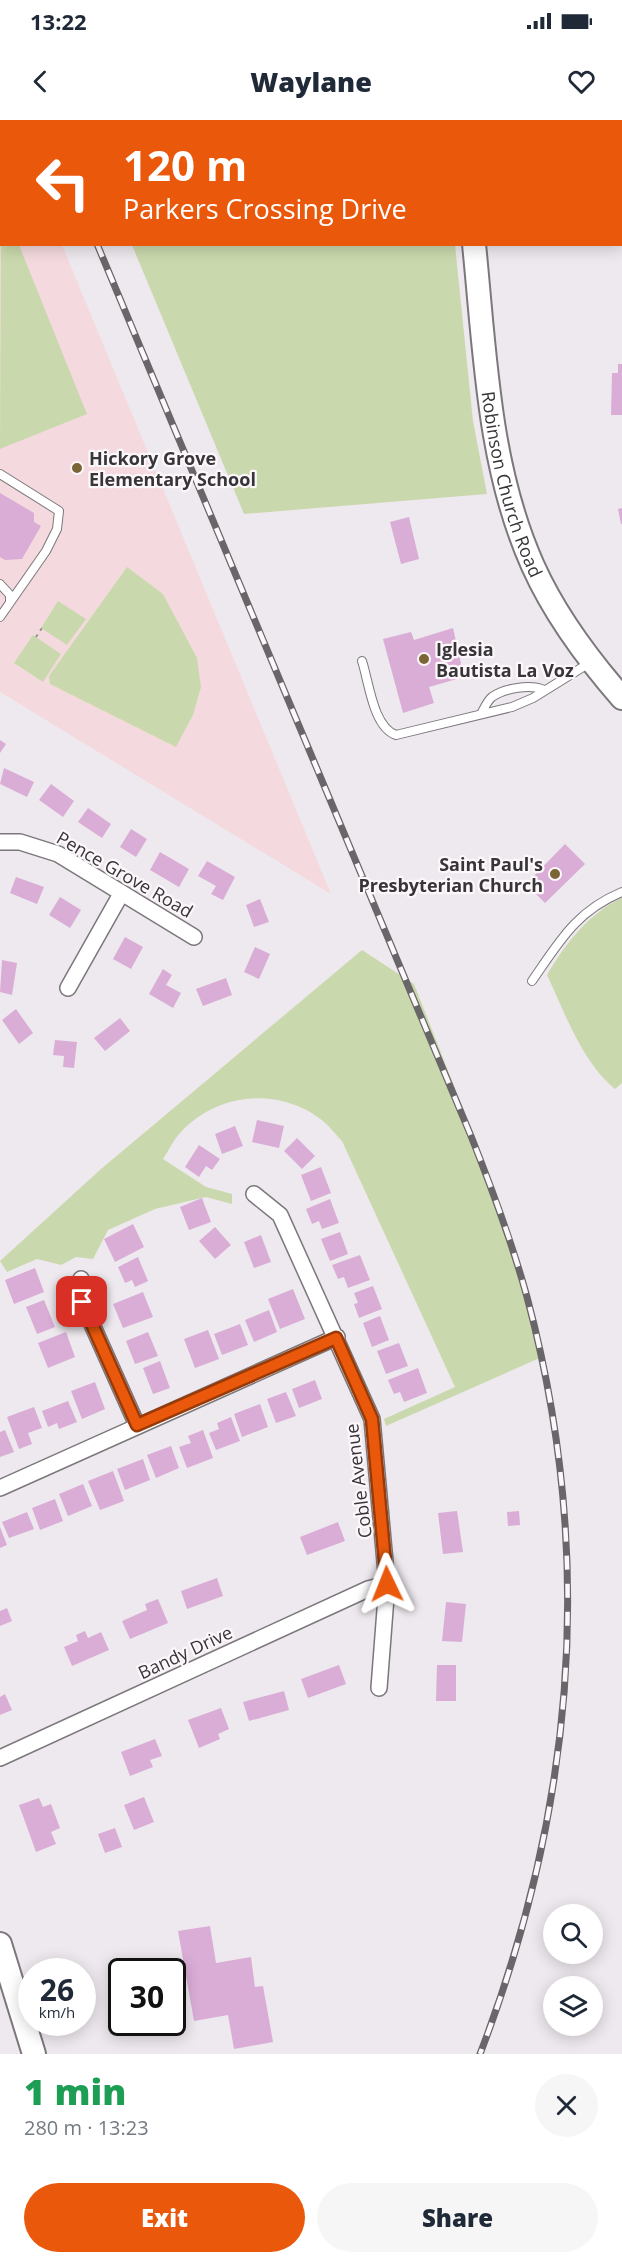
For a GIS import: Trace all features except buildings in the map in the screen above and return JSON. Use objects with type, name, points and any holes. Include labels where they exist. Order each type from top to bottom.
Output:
[{"type":"street","name":"Robinson Church Road","points":[[474,246],[492,418],[511,502],[543,588],[592,662],[622,698]]},
{"type":"street","name":"Pence Grove Road","points":[[0,842],[20,842],[58,854],[194,937]]},
{"type":"street","points":[[68,988],[121,894]]},
{"type":"street","name":"Coble Avenue","points":[[254,1194],[280,1215],[372,1419],[387,1584],[379,1688]]},
{"type":"street","points":[[81,1279],[82,1302],[137,1425]]},
{"type":"street","points":[[0,1488],[336,1338]]},
{"type":"street","name":"Bandy Drive","points":[[0,1758],[368,1589],[387,1584]]},
{"type":"street","points":[[0,1944],[34,2054]]},
{"type":"lane","points":[[0,474],[59,511],[57,529],[46,551],[0,617]]},
{"type":"lane","points":[[0,584],[10,595],[10,602]]},
{"type":"lane","points":[[363,661],[380,721],[387,732],[396,735],[512,707],[565,680],[592,662]]},
{"type":"lane","points":[[481,714],[491,698],[501,693],[523,687],[537,687],[544,690]]},
{"type":"lane","points":[[532,981],[570,927],[593,905],[622,892]]},
{"type":"path","points":[[36,637],[42,628]]},
{"type":"shaded area","name":"Hickory Grove Elementary School","points":[[0,246],[62,246],[331,894],[0,692]]},
{"type":"green space","points":[[1,246],[19,246],[87,414],[0,449]]},
{"type":"green space","points":[[132,246],[455,246],[473,421],[487,494],[244,514]]},
{"type":"green space","points":[[127,567],[163,594],[197,658],[201,687],[193,715],[176,747],[50,684],[49,676]]},
{"type":"green space","points":[[58,601],[86,619],[67,645],[41,628]]},
{"type":"green space","points":[[33,635],[61,654],[43,682],[14,663]]},
{"type":"green space","points":[[622,898],[622,1083],[615,1089],[603,1078],[584,1051],[547,975],[579,930],[599,912]]},
{"type":"green space","points":[[362,950],[414,984],[504,1213],[522,1272],[542,1357],[386,1426],[384,1419],[455,1387],[342,1141],[322,1120],[302,1108],[285,1102],[248,1099],[229,1102],[212,1109],[181,1132],[163,1159],[206,1187],[232,1194],[232,1204],[206,1197],[155,1209],[108,1230],[93,1259],[76,1257],[61,1265],[37,1259],[7,1272],[0,1261],[101,1169]]},
{"type":"railway","points":[[98,246],[479,1156],[521,1276],[549,1393],[562,1489],[568,1584],[565,1679],[555,1774],[537,1868],[512,1961],[480,2054]]},
{"type":"place","name":"Hickory Grove Elementary School","points":[[77,468]]},
{"type":"place","name":"Iglesia Bautista La Voz","points":[[424,659]]},
{"type":"place","name":"Saint Paul's Presbyterian Church","points":[[555,874]]},
{"type":"route","points":[[82,1302],[137,1425],[336,1338],[372,1419],[387,1584]]}]
